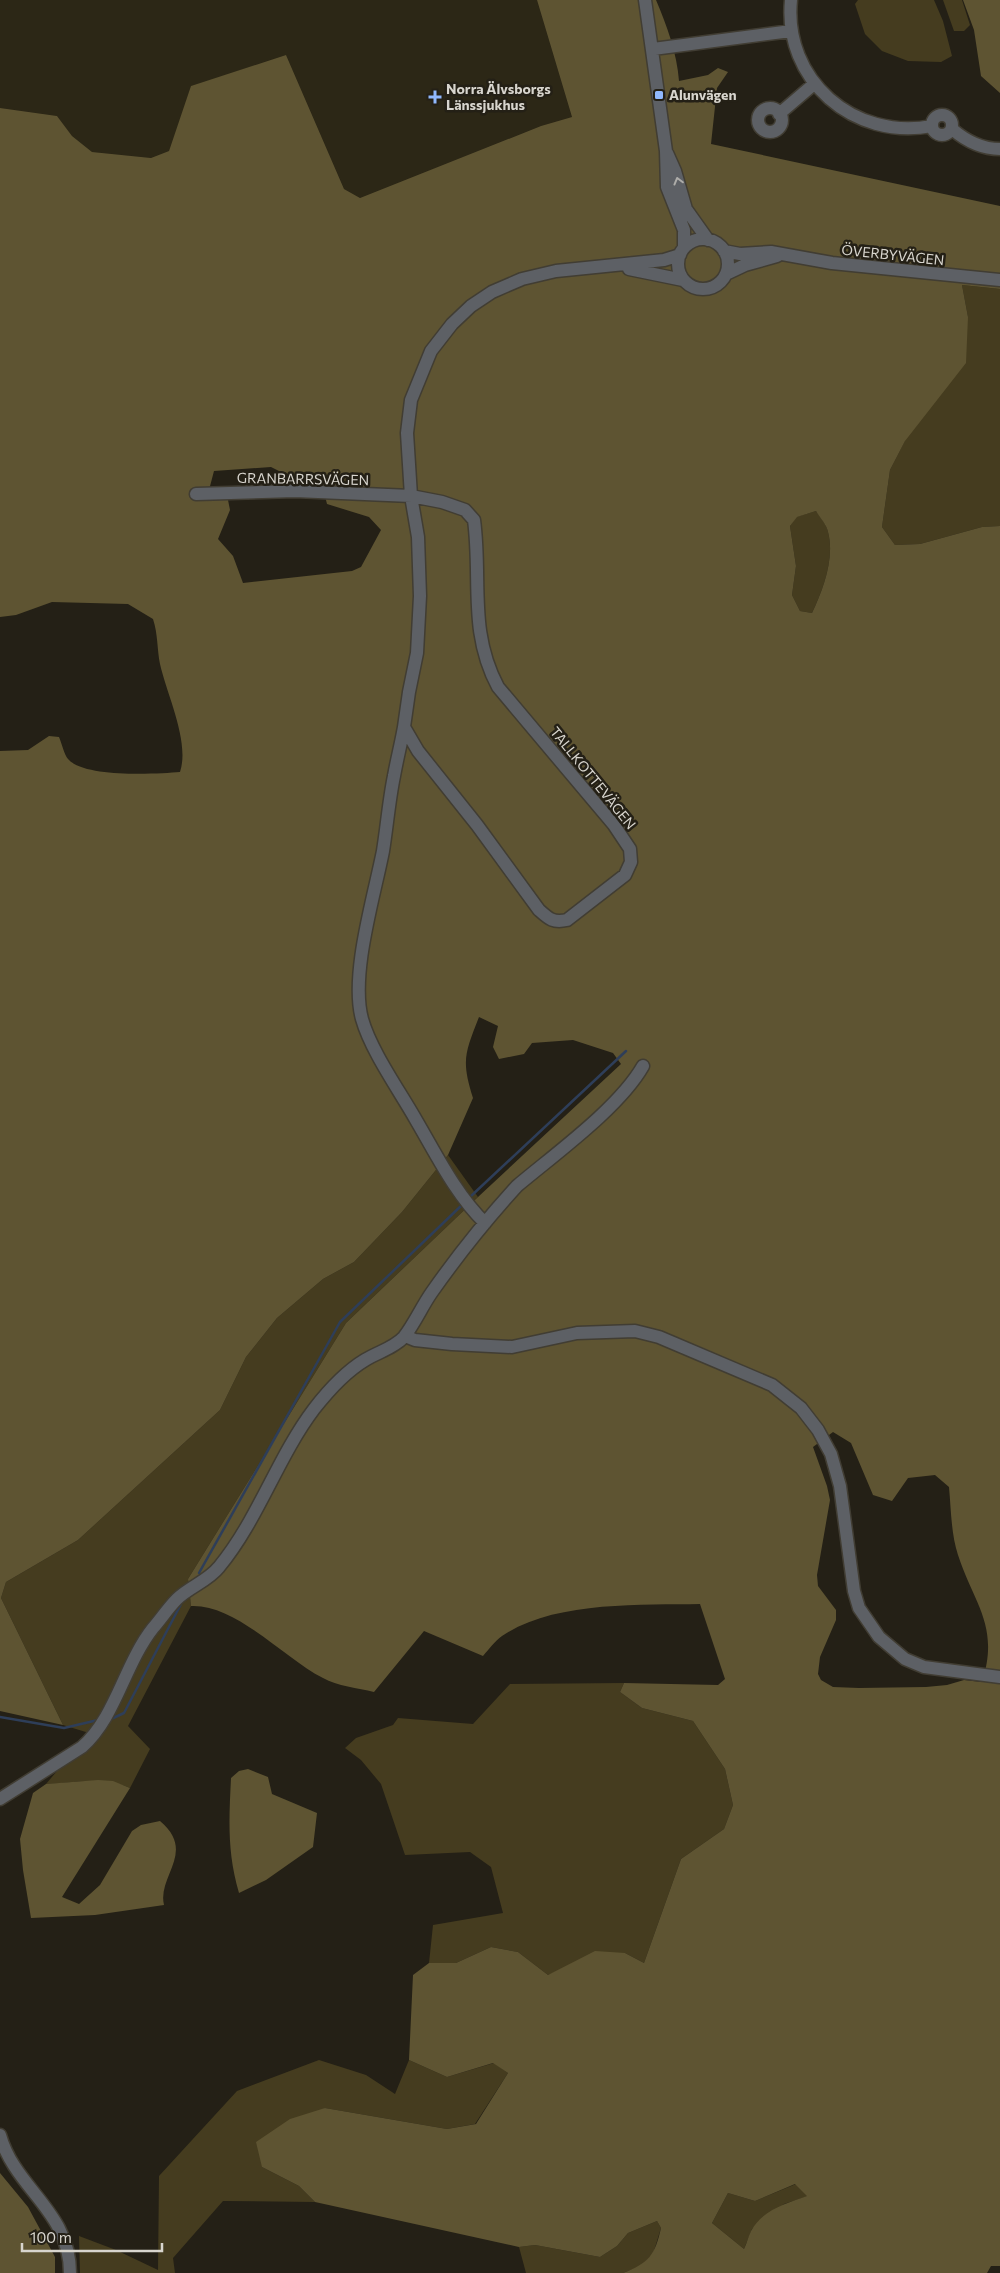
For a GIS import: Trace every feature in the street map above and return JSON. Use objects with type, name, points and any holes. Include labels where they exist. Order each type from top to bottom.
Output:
[{"type":"street","points":[[486,1223],[463,1196],[429,1142],[369,1038],[362,1018],[358,992],[365,937],[383,850],[394,776],[406,731],[409,692],[418,652],[420,596],[418,537],[411,496],[407,433],[411,400],[431,351],[452,324],[471,306],[492,292],[522,279],[556,271],[664,260],[682,251],[693,241],[708,240],[717,244],[724,251],[728,262],[726,274],[719,284],[703,290],[692,287],[683,280],[678,270],[682,251],[684,230],[667,187],[666,151],[645,0]]},
{"type":"street","points":[[790,0],[791,30],[801,62],[814,84],[838,107],[854,117],[873,124],[894,128],[918,129],[932,126],[934,120],[942,115],[950,119],[952,128],[970,142],[982,147],[1000,149]]},
{"type":"street","points":[[653,49],[791,30]]},
{"type":"street","points":[[779,114],[814,84]]},
{"type":"street","points":[[666,151],[675,171],[686,209],[708,240]]},
{"type":"street","name":"ÖVERBYVÄGEN","points":[[724,251],[740,254],[770,252],[832,263],[1000,280]]},
{"type":"street","name":"ÖVERBYVÄGEN","points":[[726,274],[764,259],[784,255]]},
{"type":"street","points":[[614,266],[683,280]]},
{"type":"street","name":"GRANBARRSVÄGEN","points":[[196,494],[295,491],[411,496]]},
{"type":"street","name":"TALLKOTTEVÄGEN","points":[[406,731],[539,910],[549,920],[557,922],[567,920],[625,875],[631,862],[630,849],[614,825],[498,686],[489,671],[483,654],[478,622],[474,520],[465,510],[442,502],[411,496]]},
{"type":"street","points":[[0,1799],[82,1748],[92,1739],[104,1722],[134,1656],[145,1639],[177,1599],[217,1569],[256,1508],[280,1463],[315,1407],[346,1373],[368,1358],[391,1347],[405,1336],[431,1292],[517,1186],[611,1105],[629,1086],[643,1066]]},
{"type":"street","points":[[405,1336],[415,1340],[452,1344],[512,1347],[577,1333],[636,1331],[658,1337],[772,1385],[801,1408],[818,1430],[831,1454],[840,1486],[854,1591],[859,1608],[879,1637],[905,1659],[924,1667],[1000,1677]]},
{"type":"street","points":[[0,2135],[15,2168],[54,2216],[68,2250],[70,2273]]},
{"type":"shaded area","name":"Norra Älvsborgs Länssjukhus","points":[[0,0],[537,0],[572,117],[541,126],[360,198],[344,189],[286,55],[192,86],[169,151],[151,158],[92,152],[72,136],[57,116],[0,108]]},
{"type":"shaded area","points":[[537,0],[656,0],[671,40],[679,81],[708,75],[718,68],[728,72],[717,88],[711,144],[1000,206],[1000,289],[962,285],[968,317],[966,363],[905,441],[890,470],[882,527],[895,545],[920,544],[982,527],[1000,526],[1000,2266],[991,2266],[987,2273],[623,2273],[639,2266],[650,2257],[661,2228],[657,2221],[628,2233],[617,2246],[600,2257],[535,2245],[519,2247],[315,2202],[299,2186],[262,2167],[256,2142],[290,2119],[325,2108],[447,2129],[476,2124],[508,2073],[493,2063],[447,2077],[409,2060],[413,1975],[429,1963],[456,1963],[491,1947],[518,1952],[548,1975],[595,1951],[625,1953],[644,1963],[681,1859],[724,1829],[733,1805],[725,1769],[693,1721],[642,1708],[620,1692],[624,1683],[718,1685],[725,1679],[700,1604],[598,1607],[546,1616],[502,1636],[483,1656],[424,1631],[374,1692],[329,1681],[308,1669],[242,1623],[208,1608],[191,1606],[188,1579],[346,1323],[621,1064],[613,1053],[573,1040],[532,1043],[524,1054],[499,1059],[493,1047],[498,1026],[479,1017],[466,1057],[467,1074],[473,1098],[448,1155],[402,1212],[354,1262],[323,1279],[277,1318],[246,1357],[220,1410],[78,1540],[6,1582],[1,1598],[63,1725],[0,1711],[0,751],[28,750],[49,736],[59,737],[68,759],[76,765],[104,772],[155,773],[180,772],[182,747],[180,733],[160,664],[153,619],[128,604],[52,602],[16,615],[0,617],[0,108],[57,116],[72,136],[92,152],[151,158],[169,151],[191,86],[286,55],[344,189],[360,198],[541,126],[572,117]],"holes":[[[271,467],[303,483],[322,484],[327,504],[369,517],[381,530],[361,567],[352,571],[243,583],[233,556],[218,539],[230,510],[227,495],[209,490],[214,471]],[[816,511],[826,527],[830,542],[827,574],[812,613],[800,611],[792,595],[796,566],[790,526],[797,517]],[[833,1432],[851,1443],[873,1495],[892,1501],[908,1478],[935,1475],[949,1487],[953,1530],[958,1555],[987,1630],[987,1662],[982,1682],[964,1680],[947,1685],[926,1687],[859,1688],[833,1687],[821,1680],[818,1674],[820,1657],[836,1620],[836,1610],[818,1586],[817,1575],[830,1500],[813,1447]],[[795,2184],[807,2196],[776,2208],[762,2218],[751,2231],[744,2249],[712,2223],[728,2193],[755,2201]]]},
{"type":"shaded area","points":[[858,0],[934,0],[943,21],[952,56],[941,62],[908,61],[882,51],[865,34],[855,4]]},
{"type":"shaded area","points":[[943,0],[962,0],[970,25],[964,31],[954,31]]},
{"type":"shaded area","points":[[963,0],[1000,0],[1000,93],[981,76],[974,30]]},
{"type":"shaded area","points":[[962,285],[1000,289],[1000,526],[982,527],[920,544],[895,545],[882,527],[890,470],[968,317]]},
{"type":"shaded area","points":[[816,511],[827,529],[830,552],[827,574],[812,613],[800,611],[792,595],[796,566],[790,526],[796,517]]},
{"type":"shaded area","points":[[448,1155],[478,1197],[346,1323],[188,1579],[191,1606],[128,1726],[150,1749],[130,1788],[99,1781],[46,1784],[89,1733],[63,1725],[1,1598],[6,1582],[78,1540],[220,1410],[246,1357],[277,1318],[323,1279],[354,1262],[402,1212]]},
{"type":"shaded area","points":[[624,1683],[620,1692],[642,1708],[693,1721],[725,1769],[733,1805],[724,1829],[681,1859],[644,1963],[625,1953],[548,1975],[518,1952],[491,1947],[456,1963],[429,1963],[433,1925],[503,1913],[491,1867],[470,1852],[405,1855],[381,1784],[361,1760],[345,1748],[356,1738],[393,1725],[398,1718],[473,1724],[510,1684]]},
{"type":"shaded area","points":[[248,1769],[268,1777],[272,1794],[317,1813],[313,1847],[266,1880],[239,1893],[232,1864],[229,1822],[231,1778],[239,1771]]},
{"type":"shaded area","points":[[98,1780],[113,1781],[130,1788],[62,1897],[79,1904],[100,1885],[132,1831],[141,1825],[160,1821],[171,1832],[176,1854],[163,1894],[164,1905],[95,1915],[31,1918],[20,1839],[33,1793],[46,1784]]},
{"type":"shaded area","points":[[319,2060],[366,2075],[395,2094],[409,2060],[447,2077],[494,2063],[508,2073],[475,2124],[447,2129],[325,2108],[262,2167],[299,2186],[315,2202],[223,2201],[173,2258],[175,2273],[80,2273],[79,2236],[116,2250],[158,2270],[159,2176],[237,2091]]},
{"type":"shaded area","points":[[0,2173],[28,2207],[55,2257],[55,2273],[0,2273]]},
{"type":"shaded area","points":[[796,2184],[808,2196],[784,2204],[752,2229],[744,2249],[712,2223],[728,2193],[755,2201]]},
{"type":"shaded area","points":[[657,2221],[661,2228],[653,2254],[641,2266],[623,2273],[526,2273],[519,2247],[535,2245],[600,2257],[617,2246],[628,2233]]},
{"type":"waterway","points":[[470,1197],[626,1051]]},
{"type":"waterway","points":[[199,1573],[340,1322],[463,1204]]},
{"type":"waterway","points":[[109,1720],[124,1713],[181,1604]]},
{"type":"waterway","points":[[0,1717],[64,1728],[98,1720]]},
{"type":"place","name":"Alunvägen","points":[[659,95]]},
{"type":"place","name":"Norra Älvsborgs Länssjukhus","points":[[435,97]]}]
